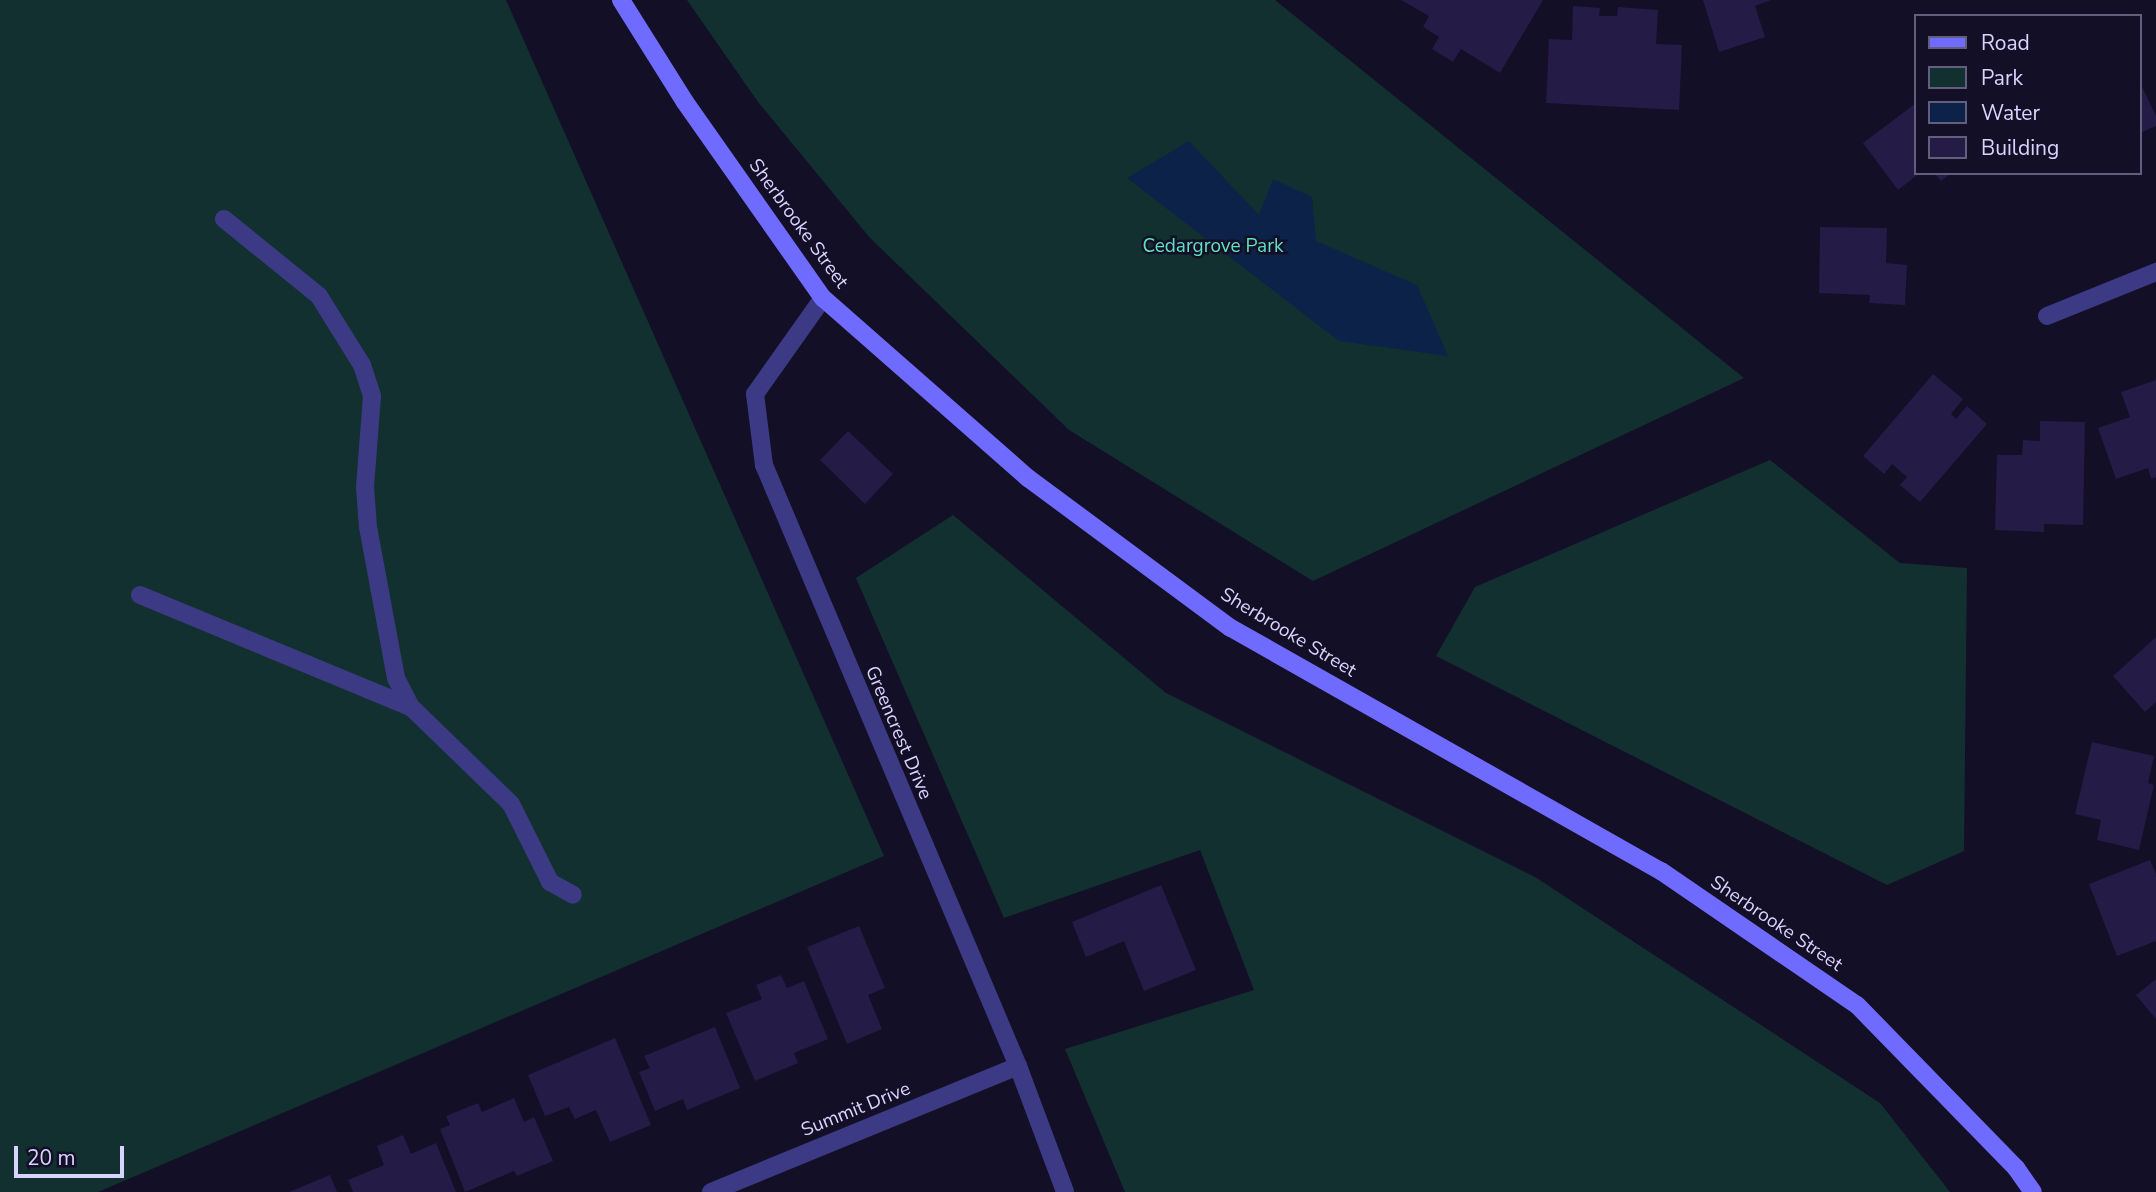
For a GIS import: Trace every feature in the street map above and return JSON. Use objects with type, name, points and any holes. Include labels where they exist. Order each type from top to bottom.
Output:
[{"type":"main road","name":"Sherbrooke Street","points":[[621,0],[685,102],[823,298],[1028,478],[1231,628],[1661,871],[1857,1004],[2016,1168],[2033,1192]]},
{"type":"street","points":[[224,219],[319,296],[362,365],[372,396],[365,487],[368,527],[396,678],[411,707],[511,804],[550,882],[573,895]]},
{"type":"street","points":[[2047,316],[2156,272]]},
{"type":"street","name":"Greencrest Drive","points":[[823,298],[755,394],[764,465],[1018,1066],[1065,1192]]},
{"type":"street","points":[[140,594],[411,707]]},
{"type":"street","name":"Summit Drive","points":[[711,1192],[1018,1066]]},
{"type":"green space","points":[[0,0],[506,0],[884,856],[98,1192],[0,1192]]},
{"type":"green space","name":"Cedargrove Park","points":[[687,0],[1275,0],[1744,378],[1313,581],[1069,430],[870,238],[758,102]]},
{"type":"green space","points":[[1770,460],[1900,563],[1967,568],[1964,851],[1887,885],[1436,656],[1475,587]]},
{"type":"green space","points":[[953,515],[1166,693],[1535,877],[1880,1103],[1950,1192],[1125,1192],[1065,1049],[1254,990],[1200,850],[1004,918],[856,578]]},
{"type":"water","points":[[1189,141],[1259,215],[1273,179],[1312,197],[1316,241],[1417,285],[1448,356],[1339,341],[1127,178]]},
{"type":"building","points":[[1401,0],[1543,0],[1500,73],[1461,49],[1453,62],[1432,49],[1439,37],[1423,27],[1429,16]]},
{"type":"building","points":[[1703,0],[1771,0],[1755,6],[1765,37],[1719,52]]},
{"type":"building","points":[[1573,6],[1600,8],[1599,16],[1617,16],[1618,7],[1658,10],[1656,44],[1682,45],[1679,110],[1546,103],[1549,39],[1572,40]]},
{"type":"building","points":[[2142,86],[2156,116],[2156,126],[2142,132]]},
{"type":"building","points":[[1914,105],[1914,175],[1917,175],[1898,190],[1863,143]]},
{"type":"building","points":[[1936,175],[1948,175],[1941,181]]},
{"type":"building","points":[[1820,227],[1887,228],[1886,263],[1907,265],[1905,305],[1869,303],[1870,295],[1819,293]]},
{"type":"building","points":[[1933,374],[1963,399],[1951,414],[1956,419],[1967,406],[1987,424],[1920,502],[1900,485],[1907,477],[1892,464],[1884,474],[1863,456]]},
{"type":"building","points":[[2156,380],[2156,477],[2151,479],[2148,468],[2116,479],[2098,428],[2130,417],[2121,392]]},
{"type":"building","points":[[2040,421],[2085,422],[2083,525],[2044,524],[2044,532],[1995,530],[1997,455],[2022,455],[2023,440],[2040,441]]},
{"type":"building","points":[[848,431],[893,474],[865,504],[820,460]]},
{"type":"building","points":[[2156,637],[2156,702],[2145,712],[2113,676]]},
{"type":"building","points":[[2092,742],[2154,756],[2148,783],[2154,785],[2139,850],[2097,840],[2101,820],[2075,814]]},
{"type":"building","points":[[2150,860],[2156,874],[2156,941],[2117,956],[2089,884]]},
{"type":"building","points":[[1161,885],[1196,970],[1144,991],[1124,941],[1086,957],[1072,922]]},
{"type":"building","points":[[859,926],[885,988],[868,995],[882,1029],[847,1044],[807,947]]},
{"type":"building","points":[[781,975],[787,988],[804,981],[828,1039],[794,1053],[798,1063],[755,1081],[726,1013],[762,999],[756,985]]},
{"type":"building","points":[[2156,979],[2156,1019],[2136,995]]},
{"type":"building","points":[[715,1027],[740,1088],[687,1110],[683,1099],[655,1111],[639,1072],[650,1068],[644,1056]]},
{"type":"building","points":[[615,1038],[651,1125],[610,1142],[596,1110],[575,1119],[569,1107],[545,1116],[528,1075]]},
{"type":"building","points":[[514,1098],[524,1122],[534,1117],[553,1161],[517,1176],[514,1171],[465,1192],[440,1129],[450,1125],[446,1116],[478,1103],[482,1112]]},
{"type":"building","points":[[403,1135],[411,1154],[436,1143],[456,1192],[353,1192],[348,1180],[384,1165],[377,1146]]},
{"type":"building","points":[[330,1175],[337,1192],[289,1192]]}]
